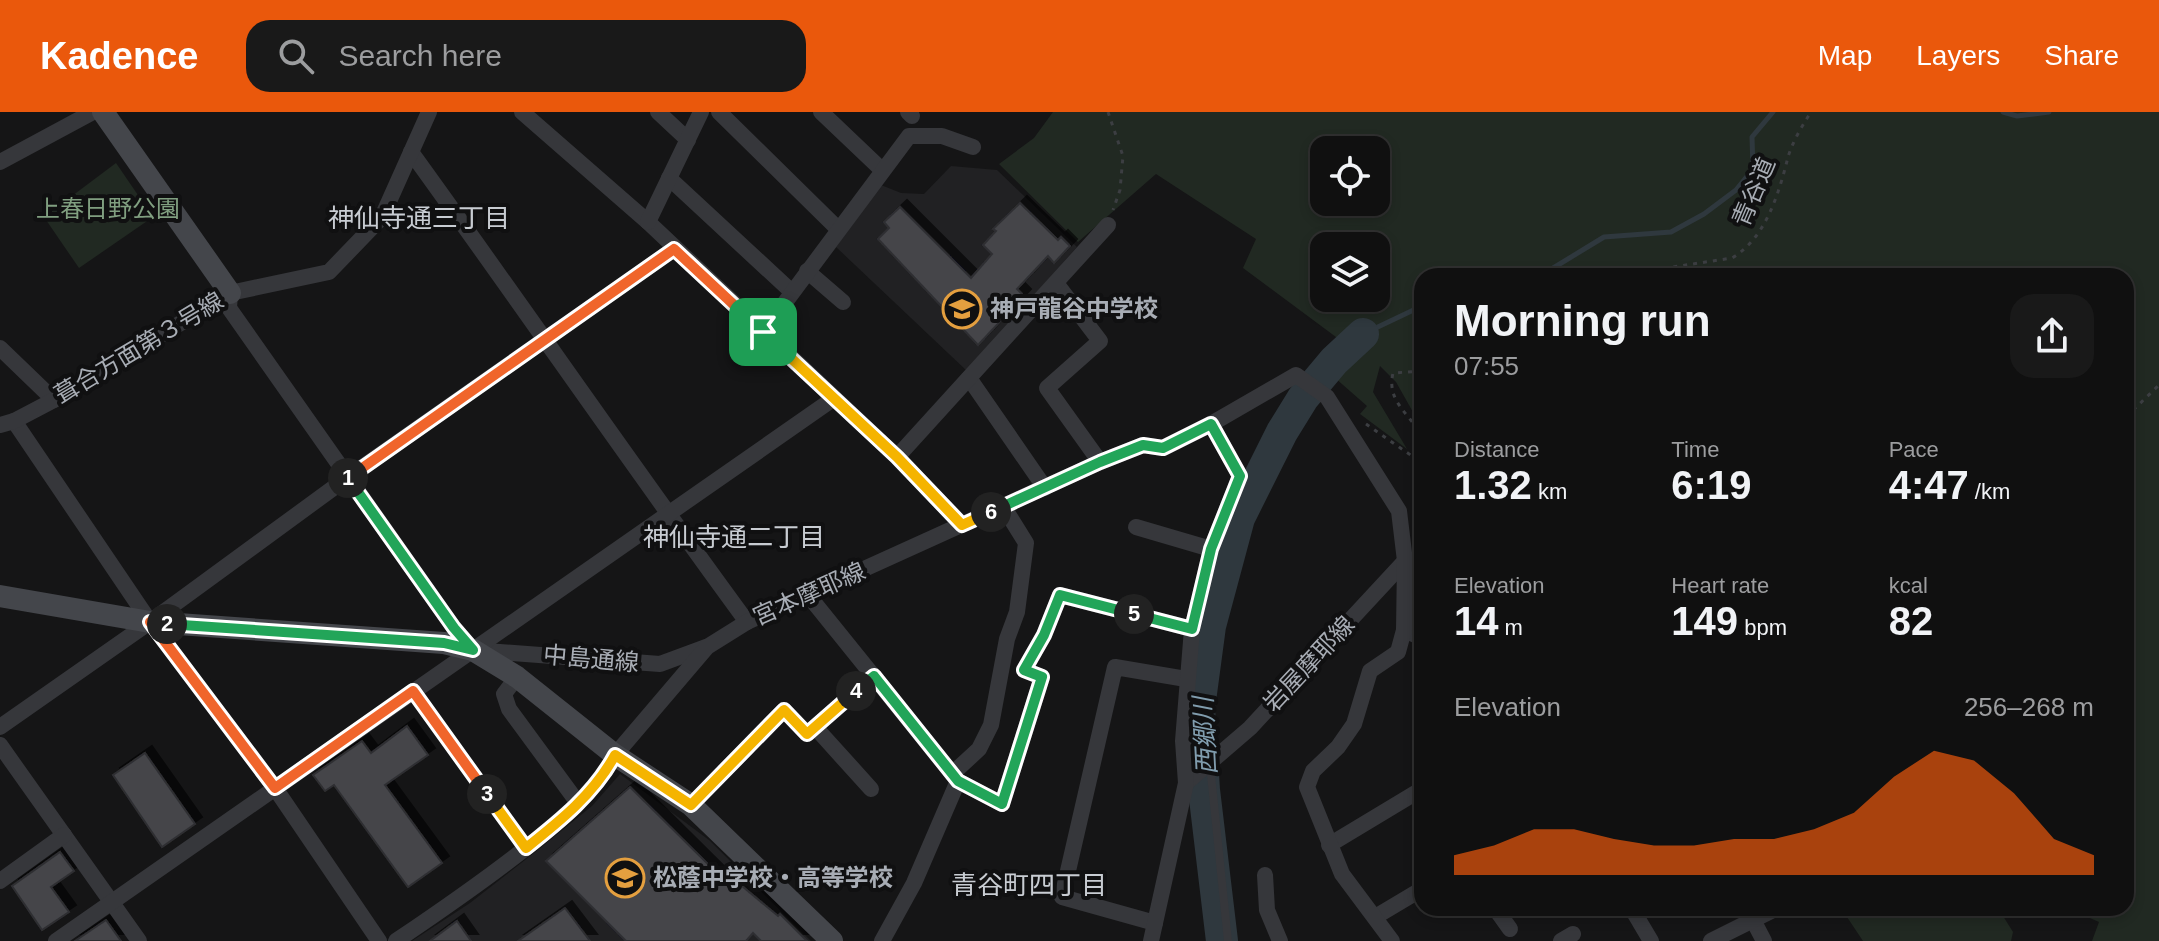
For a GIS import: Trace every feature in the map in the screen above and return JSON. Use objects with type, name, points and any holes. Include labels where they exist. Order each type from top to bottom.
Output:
[{"type":"street","points":[[0,162],[93,112]]},
{"type":"street","points":[[103,112],[230,293],[229,308],[454,628],[473,650],[517,677],[615,755],[691,805],[832,941]]},
{"type":"street","name":"葺合方面第３号線","points":[[7,423],[54,400],[230,293],[329,272],[382,217],[429,112]]},
{"type":"street","points":[[522,112],[648,222],[897,457],[962,525]]},
{"type":"street","points":[[658,112],[688,140]]},
{"type":"street","points":[[648,222],[701,112]]},
{"type":"street","points":[[719,112],[838,229]]},
{"type":"street","points":[[821,112],[882,170]]},
{"type":"street","points":[[763,332],[909,136],[942,136],[973,147]]},
{"type":"street","points":[[411,152],[547,340],[666,513],[747,622]]},
{"type":"street","points":[[669,178],[792,292]]},
{"type":"street","points":[[897,457],[1108,225]]},
{"type":"street","points":[[0,727],[674,249]]},
{"type":"street","points":[[807,271],[843,302]]},
{"type":"street","points":[[1056,283],[1100,341],[1047,388],[1100,462]]},
{"type":"street","points":[[0,348],[54,400]]},
{"type":"street","name":"宮本摩耶線","points":[[396,941],[471,891],[567,816],[707,647],[747,622],[1100,462],[1143,445],[1163,448],[1296,375],[1327,397],[1399,511],[1405,561]]},
{"type":"street","points":[[969,378],[1045,488]]},
{"type":"street","points":[[56,941],[833,399]]},
{"type":"street","points":[[7,423],[150,622],[275,788],[379,941]]},
{"type":"street","points":[[1151,941],[1189,781],[1183,741],[1192,629],[1211,549],[1240,476],[1211,424]]},
{"type":"street","points":[[882,941],[914,883],[955,777],[979,749],[991,725],[1007,639],[1017,612],[1026,543],[1003,506]]},
{"type":"street","points":[[1136,527],[1211,549]]},
{"type":"street","points":[[1392,941],[1342,874],[1307,787],[1313,771],[1338,747],[1354,724],[1370,671],[1398,652],[1404,630],[1405,561]]},
{"type":"street","name":"岩屋摩耶線","points":[[1189,781],[1250,728],[1405,561]]},
{"type":"street","points":[[808,595],[955,777],[1002,804],[1042,677],[1024,670],[1044,635],[1060,595],[1192,629]]},
{"type":"street","points":[[0,596],[150,622],[444,643],[473,650]]},
{"type":"street","points":[[1404,630],[1414,634]]},
{"type":"street","name":"中島通線","points":[[473,650],[660,664],[707,647]]},
{"type":"street","points":[[1155,923],[1062,897],[1115,667],[1186,679]]},
{"type":"street","points":[[691,805],[784,710],[807,734],[874,676]]},
{"type":"street","points":[[517,677],[504,694],[509,709],[578,803]]},
{"type":"street","points":[[815,727],[871,789]]},
{"type":"street","points":[[0,745],[139,941]]},
{"type":"street","points":[[1329,845],[1414,794]]},
{"type":"street","points":[[0,881],[64,835]]},
{"type":"street","points":[[1265,875],[1267,910],[1280,941]]},
{"type":"street","points":[[1375,917],[1414,894]]},
{"type":"street","points":[[1501,916],[1510,929]]},
{"type":"street","points":[[1636,916],[1651,941]]},
{"type":"street","points":[[1711,941],[1761,916]]},
{"type":"street","points":[[1753,920],[1764,941]]},
{"type":"lane","points":[[413,691],[526,848]]},
{"type":"lane","points":[[1210,764],[1228,941]]},
{"type":"path","points":[[1108,112],[1123,156],[1120,190],[1108,225]]},
{"type":"path","name":"青谷道","points":[[1666,268],[1732,258],[1745,250],[1761,232],[1787,160],[1811,112]]},
{"type":"path","points":[[1414,372],[1393,373],[1390,387],[1414,427]]},
{"type":"path","points":[[2134,409],[2159,385]]},
{"type":"path","points":[[1364,423],[1414,457]]},
{"type":"shaded area","name":"神戸龍谷中学校","points":[[951,166],[997,170],[1077,247],[967,371],[836,247],[881,185],[901,193],[924,194]]},
{"type":"shaded area","name":"松蔭中学校・高等学校","points":[[620,774],[709,840],[811,941],[412,941],[470,903],[534,853],[592,806]]},
{"type":"green space","points":[[1053,112],[2159,112],[2159,941],[2092,941],[2099,922],[2085,916],[2134,916],[2134,268],[1414,268],[1414,414],[1396,382],[1380,366],[1373,392],[1407,449],[1360,414],[1367,406],[1334,377],[1340,340],[1243,268],[1256,239],[1156,174],[1078,242],[999,164],[1034,138]]},
{"type":"green space","name":"上春日野公園","points":[[116,163],[153,217],[79,268],[44,217]]},
{"type":"green space","points":[[1846,916],[2003,916],[2013,932],[2011,941],[1863,941]]},
{"type":"building","points":[[1020,203],[1058,240],[1061,237],[1070,246],[1054,263],[1048,256],[1017,289],[1024,296],[978,345],[878,239],[889,228],[884,222],[900,207],[971,278],[992,254],[983,245],[996,231],[993,229]]},
{"type":"building","points":[[407,726],[428,755],[385,785],[442,863],[408,887],[334,785],[325,791],[313,775],[362,741],[371,753]]},
{"type":"building","points":[[145,753],[195,824],[162,847],[113,775]]},
{"type":"building","points":[[630,787],[726,882],[730,876],[778,916],[780,914],[807,941],[761,941],[753,933],[746,941],[626,941],[546,861]]},
{"type":"building","points":[[60,852],[74,871],[51,887],[69,912],[42,930],[12,886]]},
{"type":"building","points":[[565,908],[590,941],[518,941]]},
{"type":"building","points":[[106,920],[121,941],[75,941]]},
{"type":"building","points":[[457,921],[471,941],[430,941]]},
{"type":"waterway","points":[[1553,268],[1604,237],[1671,232],[1704,214],[1736,190],[1753,169],[1752,137],[1773,112]]},
{"type":"waterway","points":[[2003,112],[2017,116],[2049,112]]},
{"type":"waterway","points":[[1363,334],[1414,310]]},
{"type":"waterway","name":"西郷川","points":[[1222,941],[1204,790],[1199,708],[1210,626],[1239,518],[1282,432],[1303,398],[1334,361],[1363,334]]},
{"type":"place","name":"神戸龍谷中学校","points":[[962,309]]},
{"type":"place","name":"松蔭中学校・高等学校","points":[[625,878]]},
{"type":"district","name":"神仙寺通三丁目","points":[[419,218]]},
{"type":"district","name":"神仙寺通二丁目","points":[[734,537]]},
{"type":"district","name":"青谷町四丁目","points":[[1029,885]]},
{"type":"route","points":[[674,249],[763,332],[897,457],[962,525],[1100,462],[1143,445],[1163,448],[1211,424],[1240,476],[1211,549],[1192,629],[1060,595],[1044,635],[1024,670],[1042,677],[1002,804],[958,781],[874,676],[807,734],[784,710],[691,805],[615,755],[604,775],[567,816],[526,848],[413,691],[275,788],[150,622],[444,643],[473,650],[347,478],[674,249]]}]
